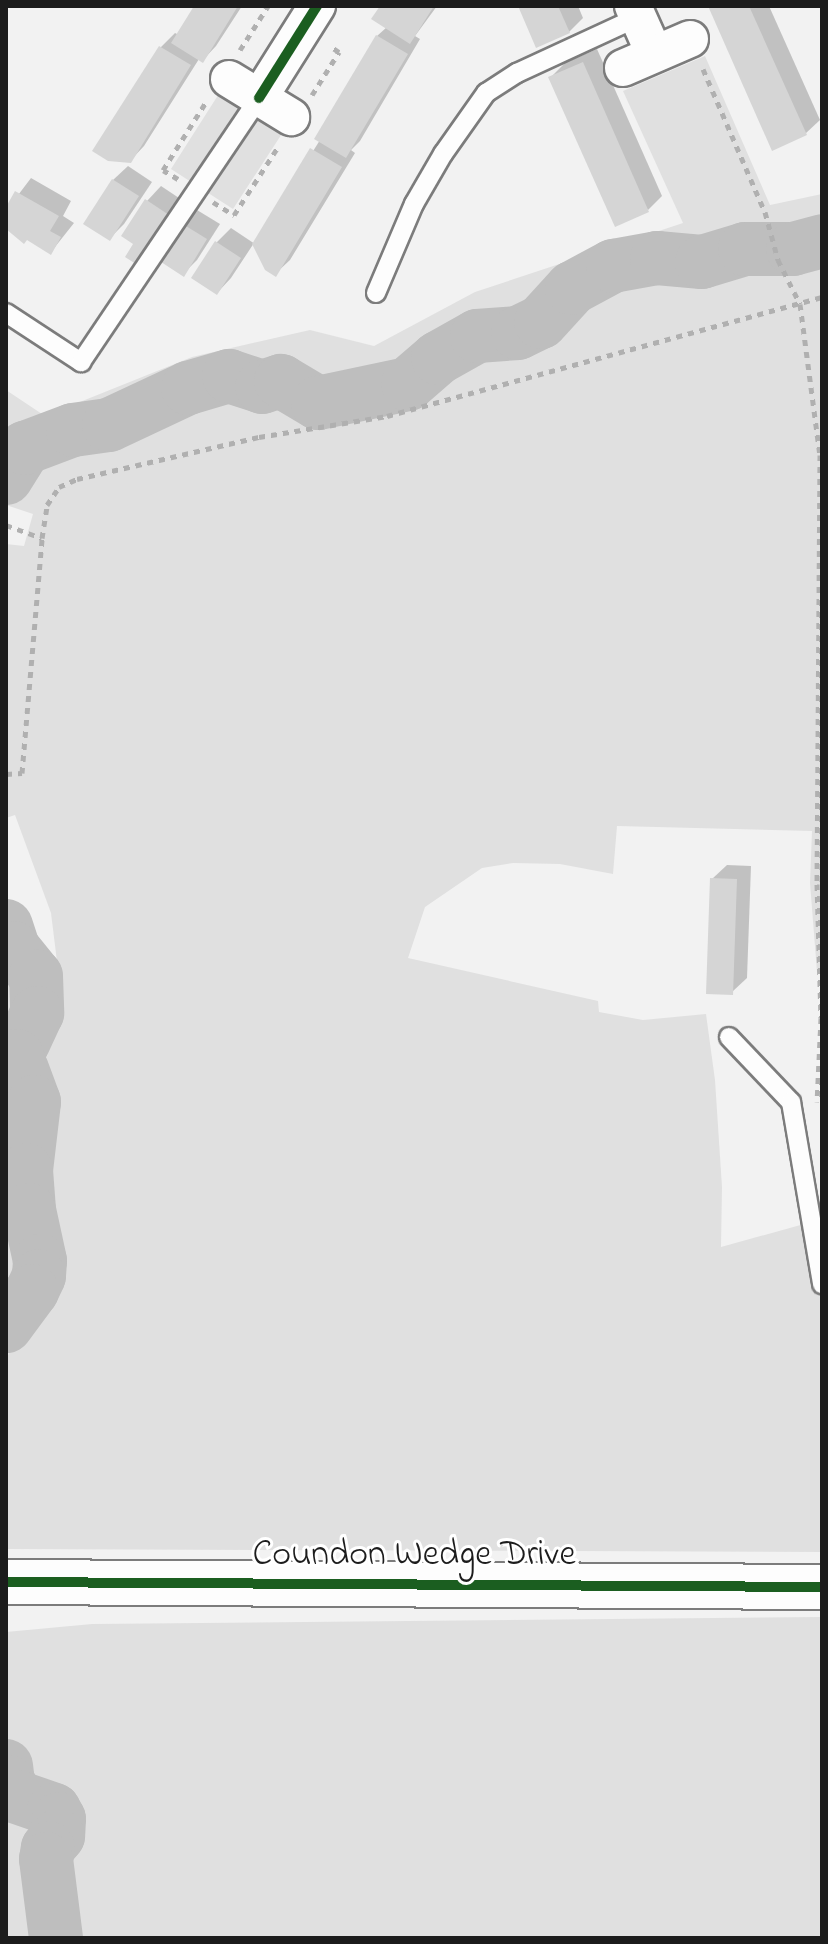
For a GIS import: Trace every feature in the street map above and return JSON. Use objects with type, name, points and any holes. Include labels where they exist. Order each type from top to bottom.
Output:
[{"type":"main road","name":"Coundon Wedge Drive","points":[[25,1582],[822,1587]]},
{"type":"street","points":[[291,117],[244,89],[317,6]]},
{"type":"street","points":[[635,12],[639,61],[690,39]]},
{"type":"lane","points":[[376,293],[414,204],[443,154],[486,93],[517,73],[635,12]]},
{"type":"lane","points":[[6,313],[81,362],[244,89]]},
{"type":"lane","points":[[729,1037],[791,1102],[822,1284]]},
{"type":"path","points":[[690,39],[765,212],[778,260],[800,304],[820,455],[817,884],[821,1018],[817,1106]]},
{"type":"path","points":[[6,774],[22,773],[42,538],[47,505],[59,487],[77,479],[259,437],[387,416],[822,297]]},
{"type":"path","points":[[6,525],[16,526],[42,538]]},
{"type":"shaded area","points":[[705,56],[770,205],[822,194],[822,973],[817,972],[810,883],[812,831],[617,826],[613,874],[560,864],[513,863],[482,868],[425,907],[408,958],[598,1001],[599,1012],[643,1020],[706,1014],[715,1080],[722,1187],[721,1247],[822,1219],[822,1552],[6,1549],[6,1358],[52,1289],[57,1246],[45,1173],[49,1097],[44,1073],[60,986],[51,913],[15,815],[6,818],[6,544],[24,546],[33,514],[6,505],[6,390],[45,416],[192,357],[310,330],[374,346],[475,292],[683,223],[623,91]]},
{"type":"shaded area","points":[[222,89],[285,129],[233,209],[171,169]]},
{"type":"shaded area","points":[[6,960],[22,980],[23,1013],[6,1047]]},
{"type":"shaded area","points":[[6,1068],[18,1109],[9,1166],[15,1216],[27,1268],[6,1297]]},
{"type":"shaded area","points":[[822,1617],[822,1938],[6,1938],[6,1632],[92,1624]]},
{"type":"building","points":[[194,6],[238,6],[203,63],[171,43]]},
{"type":"building","points":[[380,6],[434,6],[410,44],[371,19]]},
{"type":"building","points":[[518,6],[558,6],[570,33],[536,48]]},
{"type":"building","points":[[708,6],[749,6],[807,135],[772,151]]},
{"type":"building","points":[[376,35],[408,54],[346,158],[314,139]]},
{"type":"building","points":[[159,46],[191,65],[131,163],[108,161],[92,151]]},
{"type":"building","points":[[583,62],[649,212],[615,227],[548,77]]},
{"type":"building","points":[[310,148],[342,167],[276,277],[265,270],[252,244]]},
{"type":"building","points":[[112,179],[139,196],[110,241],[83,224]]},
{"type":"building","points":[[15,191],[59,216],[50,231],[61,237],[51,255],[27,240],[24,244],[6,229],[6,207]]},
{"type":"building","points":[[145,199],[172,217],[139,266],[125,257],[133,244],[121,236]]},
{"type":"building","points":[[181,223],[207,239],[184,277],[158,260]]},
{"type":"building","points":[[215,241],[241,258],[217,295],[191,278]]},
{"type":"building","points":[[710,878],[737,879],[733,995],[706,994]]},
{"type":"waterway","points":[[6,478],[25,448],[73,430],[109,425],[188,388],[229,376],[262,387],[281,381],[318,403],[408,384],[438,358],[477,336],[518,333],[541,322],[572,288],[613,266],[657,258],[702,262],[745,249],[793,249],[822,241]]},
{"type":"waterway","points":[[6,926],[13,948],[36,976],[37,1013],[17,1056],[34,1102],[26,1170],[29,1210],[40,1261],[39,1276],[32,1291],[6,1326]]},
{"type":"waterway","points":[[6,1766],[8,1782],[17,1797],[54,1810],[59,1819],[58,1836],[48,1848],[46,1859],[56,1938]]},
{"type":"cycle path","points":[[259,98],[317,6]]},
{"type":"cycle path","points":[[6,1582],[822,1587]]}]
